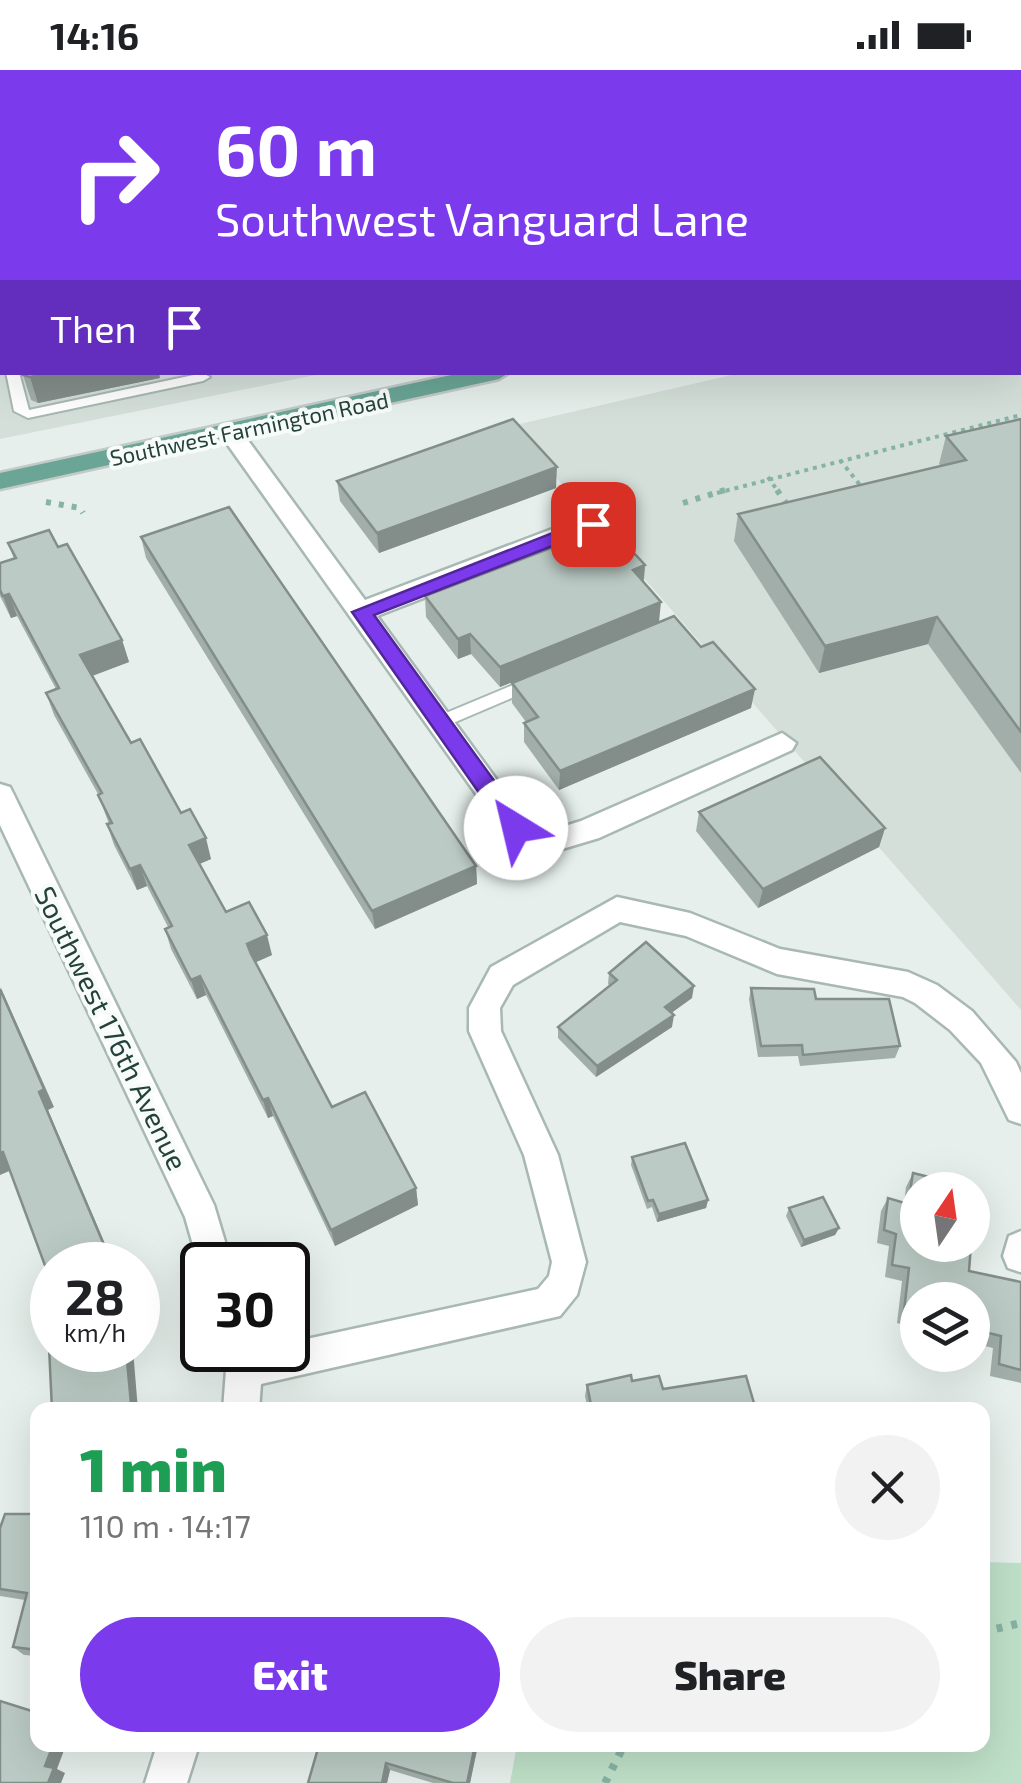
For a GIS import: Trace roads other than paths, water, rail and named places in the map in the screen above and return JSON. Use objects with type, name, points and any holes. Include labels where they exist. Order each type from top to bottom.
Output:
[{"type":"main road","name":"Southwest Farmington Road","points":[[0,481],[485,375]]},
{"type":"street","points":[[231,433],[516,828],[528,836],[552,841],[589,830],[782,744]]},
{"type":"street","points":[[361,612],[593,524]]},
{"type":"street","name":"Southwest 176th Avenue","points":[[0,795],[202,1216],[209,1242]]},
{"type":"street","points":[[310,1347],[548,1304],[565,1283],[569,1262],[541,1156],[486,1031],[482,1010],[490,989],[502,976],[617,909],[690,925],[776,962],[908,985],[926,992],[984,1048],[1021,1110]]},
{"type":"street","points":[[1020,1256],[1021,1247]]},
{"type":"street","points":[[241,1372],[241,1402]]},
{"type":"street","points":[[166,1783],[176,1752]]},
{"type":"lane","points":[[13,375],[21,411],[28,414],[202,377]]},
{"type":"lane","points":[[440,722],[555,674]]}]
